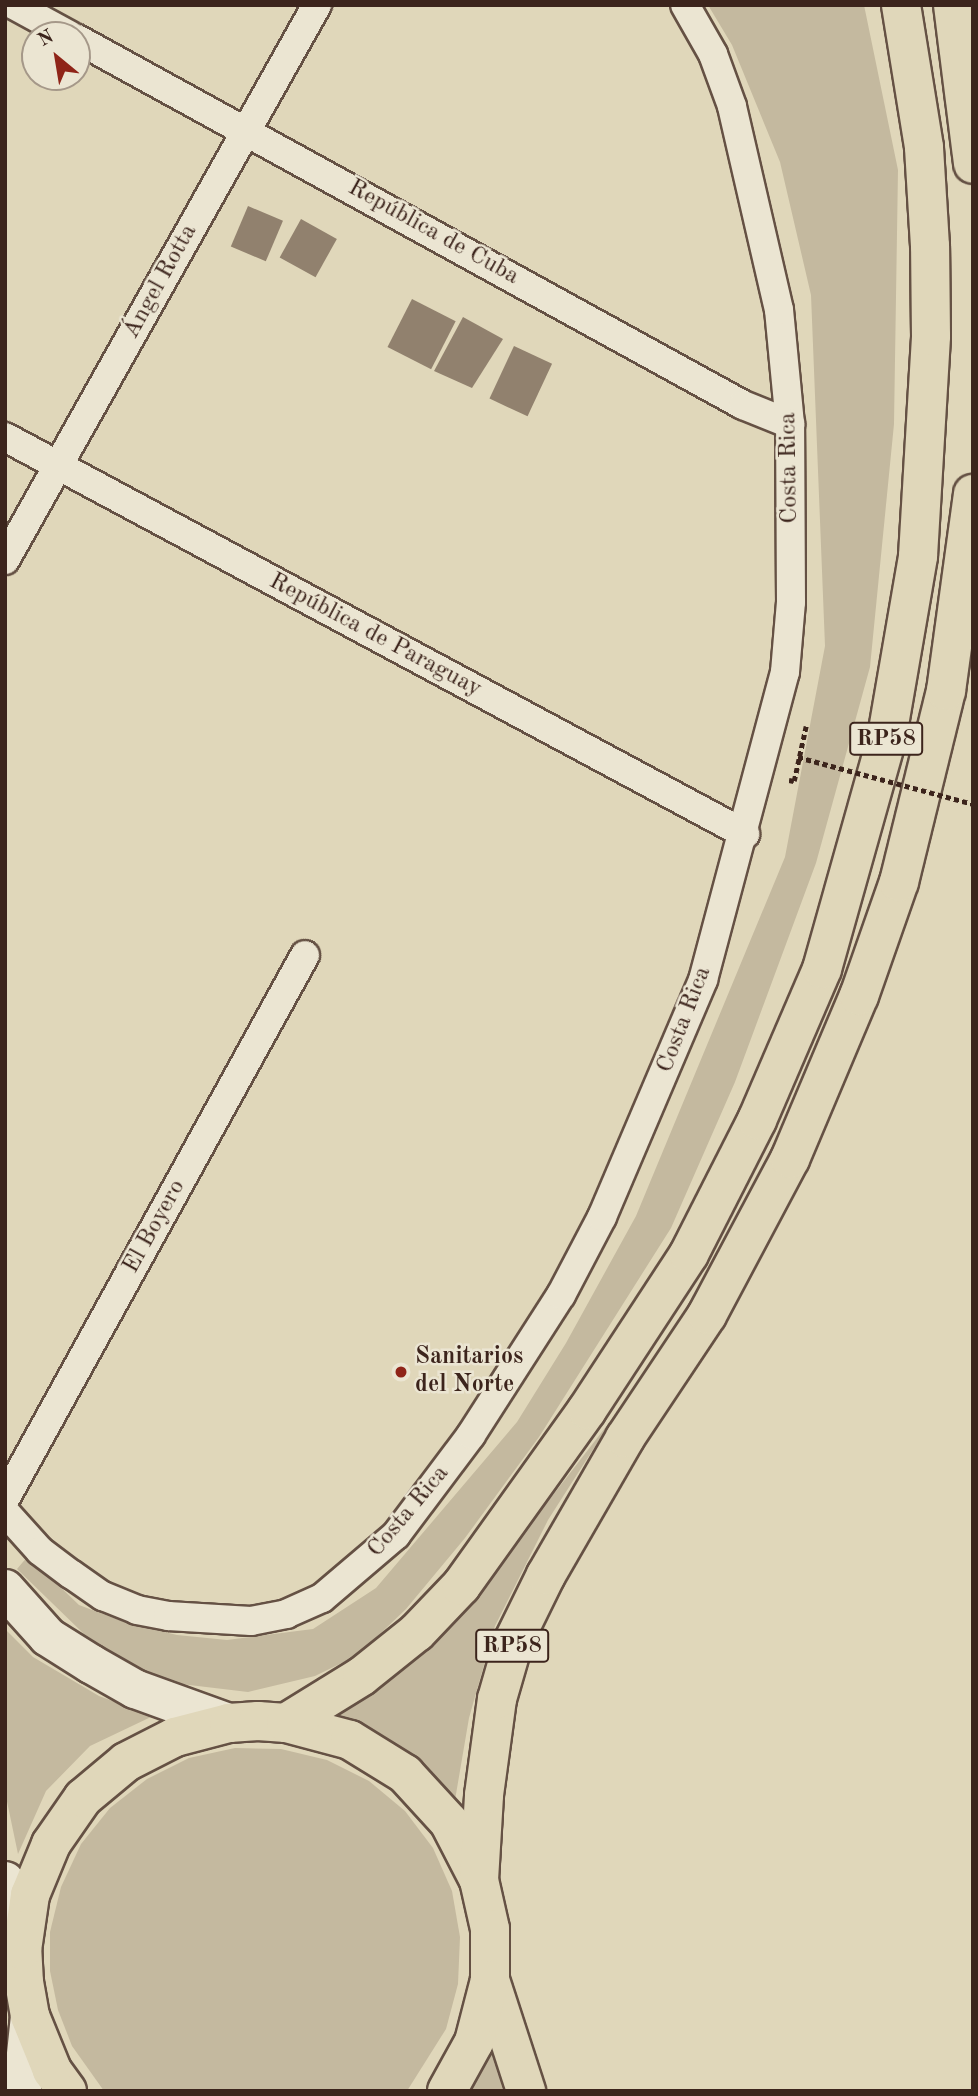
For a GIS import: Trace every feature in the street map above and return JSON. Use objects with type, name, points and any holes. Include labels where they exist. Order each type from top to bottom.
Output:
[{"type":"highway","name":"RP58","points":[[286,1723],[362,1676],[417,1632],[461,1586],[587,1409],[689,1254],[757,1120],[822,969],[886,742],[918,556],[931,336],[930,246],[923,147],[901,5]]},
{"type":"highway","points":[[953,5],[973,164]]},
{"type":"highway","name":"RP58","points":[[479,1880],[484,1795],[497,1699],[514,1640],[545,1575],[625,1438],[707,1315],[784,1171],[864,983],[899,882],[946,691],[973,494]]},
{"type":"highway","name":"RP58","points":[[67,2091],[52,2070],[30,2016],[22,1950],[30,1895],[51,1844],[83,1798],[126,1762],[175,1737],[229,1723],[286,1723],[350,1740],[405,1774],[449,1822],[479,1880],[490,1929],[490,1980],[474,2042],[447,2091]]},
{"type":"highway","name":"RP58","points":[[490,1980],[526,2091]]},
{"type":"main road","points":[[5,1589],[48,1637],[91,1664],[135,1689],[229,1723]]},
{"type":"main road","points":[[5,1881],[22,1950]]},
{"type":"main road","points":[[22,2091],[30,2016]]},
{"type":"street","points":[[14,5],[43,21]]},
{"type":"street","name":"Ángel Rotta","points":[[5,560],[317,5]]},
{"type":"street","name":"Costa Rica","points":[[5,1512],[40,1551],[103,1597],[168,1616],[251,1621],[286,1614],[322,1598],[396,1535],[471,1435],[561,1295],[603,1217],[703,980],[745,834],[785,672],[791,602],[790,424],[779,310],[732,106],[713,54],[685,5]]},
{"type":"street","name":"República de Cuba","points":[[91,47],[743,405],[790,424]]},
{"type":"street","name":"República de Paraguay","points":[[5,437],[745,834]]},
{"type":"street","name":"El Boyero","points":[[5,1499],[305,955]]},
{"type":"path","points":[[799,758],[973,804]]},
{"type":"shaded area","points":[[708,5],[864,5],[898,170],[894,424],[870,667],[816,863],[735,1082],[671,1228],[539,1437],[465,1538],[406,1609],[358,1655],[315,1676],[248,1692],[181,1684],[134,1666],[84,1634],[17,1569],[28,1556],[79,1605],[127,1623],[177,1635],[227,1640],[313,1629],[376,1588],[517,1422],[566,1343],[636,1216],[785,857],[825,646],[811,295],[780,162],[732,45]]},
{"type":"shaded area","points":[[615,1415],[548,1520],[495,1626],[469,1718],[455,1800],[388,1739],[333,1716],[405,1668],[467,1606]]},
{"type":"shaded area","points":[[5,1629],[33,1657],[99,1696],[153,1716],[90,1746],[46,1791],[18,1854],[5,1792]]},
{"type":"shaded area","points":[[235,1748],[281,1749],[327,1760],[369,1781],[405,1811],[433,1848],[452,1891],[460,1937],[458,1984],[446,2029],[407,2091],[104,2091],[72,2046],[58,2010],[50,1971],[50,1932],[61,1887],[81,1844],[110,1808],[147,1779],[189,1758]]},
{"type":"shaded area","points":[[491,2044],[503,2091],[468,2091]]},
{"type":"building","points":[[248,206],[283,221],[266,261],[231,247]]},
{"type":"building","points":[[301,219],[337,239],[316,277],[280,257]]},
{"type":"building","points":[[412,299],[456,321],[431,369],[387,347]]},
{"type":"building","points":[[463,317],[503,339],[472,388],[434,371]]},
{"type":"building","points":[[514,346],[552,364],[528,416],[489,399]]},
{"type":"place","name":"Sanitarios del Norte","points":[[401,1372]]}]
